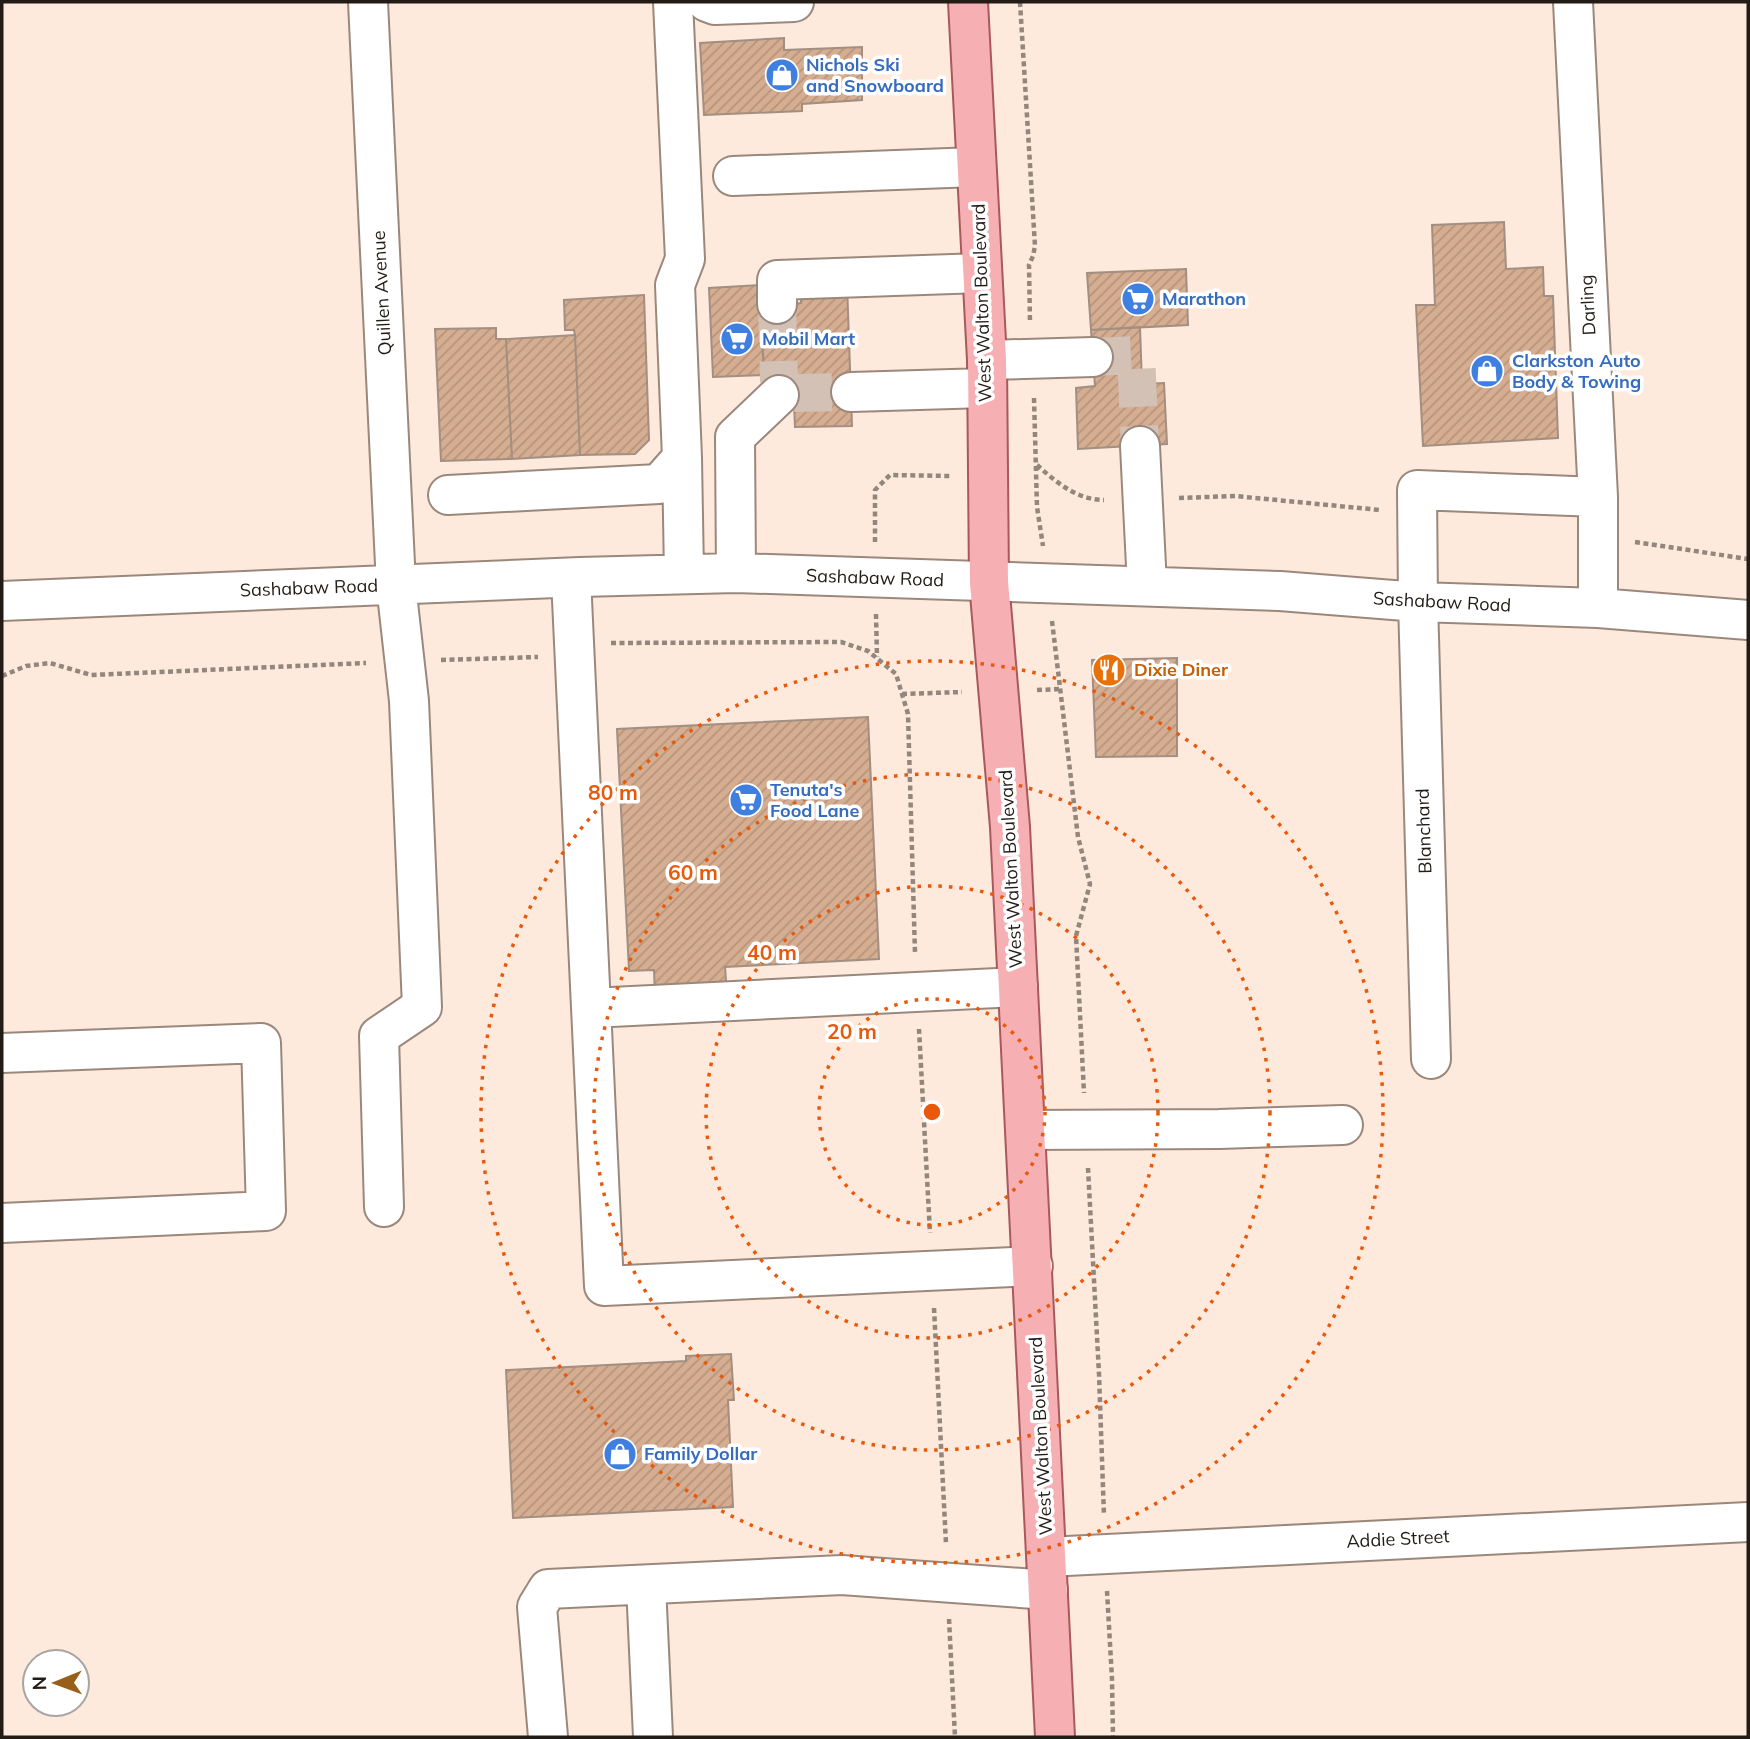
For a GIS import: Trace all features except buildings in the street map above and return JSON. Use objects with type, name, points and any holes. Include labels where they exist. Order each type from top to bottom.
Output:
[{"type":"main road","name":"West Walton Boulevard","points":[[968,2],[987,374],[989,582],[1010,827],[1055,1737]]},
{"type":"street","name":"Quillen Avenue","points":[[368,2],[396,585],[409,701],[422,1007],[379,1036],[384,1207]]},
{"type":"street","points":[[673,2],[685,259],[675,285],[684,574]]},
{"type":"street","points":[[707,2],[715,5],[794,2]]},
{"type":"street","name":"Darling","points":[[1573,2],[1598,497],[1598,608]]},
{"type":"street","points":[[733,176],[976,167]]},
{"type":"street","points":[[777,304],[777,281],[982,273]]},
{"type":"street","points":[[851,392],[987,374],[1032,358],[1093,357]]},
{"type":"street","points":[[736,573],[736,438],[784,390]]},
{"type":"street","points":[[1140,446],[1147,586]]},
{"type":"street","points":[[448,495],[659,484],[682,458]]},
{"type":"street","name":"Blanchard","points":[[1431,1059],[1418,602],[1418,490],[1598,497]]},
{"type":"street","name":"Sashabaw Road","points":[[2,601],[736,573],[1280,591],[1418,602],[1598,608],[1748,620]]},
{"type":"street","points":[[571,578],[604,1286],[1032,1266]]},
{"type":"street","points":[[591,1008],[1018,987]]},
{"type":"street","points":[[2,1053],[261,1043],[266,1211],[2,1223]]},
{"type":"street","points":[[1026,1130],[1343,1125]]},
{"type":"street","name":"Addie Street","points":[[548,1737],[537,1607],[548,1589],[842,1575],[948,1583],[1048,1573],[1105,1554],[1748,1522]]},
{"type":"street","points":[[646,1585],[653,1737]]},
{"type":"path","points":[[1020,2],[1035,246],[1029,265],[1037,507]]},
{"type":"path","points":[[877,658],[875,490],[890,475],[1037,477]]},
{"type":"path","points":[[2,676],[26,666],[50,663],[91,675],[550,656],[609,643],[841,642],[868,651],[896,674],[908,714],[915,951],[955,1737]]},
{"type":"path","points":[[1055,645],[1078,837],[1090,884],[1076,936],[1099,1374],[1113,1737]]},
{"type":"tunnel","points":[[777,304],[779,382]]},
{"type":"tunnel","points":[[1093,357],[1136,355],[1140,446]]},
{"type":"tunnel","points":[[794,393],[851,392]]},
{"type":"place","name":"Nichols Ski and Snowboard","points":[[782,75]]},
{"type":"place","name":"Marathon","points":[[1138,299]]},
{"type":"place","name":"Mobil Mart","points":[[737,339]]},
{"type":"place","name":"Clarkston Auto Body & Towing","points":[[1487,371]]},
{"type":"place","name":"Dixie Diner","points":[[1109,670]]},
{"type":"place","name":"Tenuta's Food Lane","points":[[746,800]]},
{"type":"place","name":"Family Dollar","points":[[620,1454]]}]
